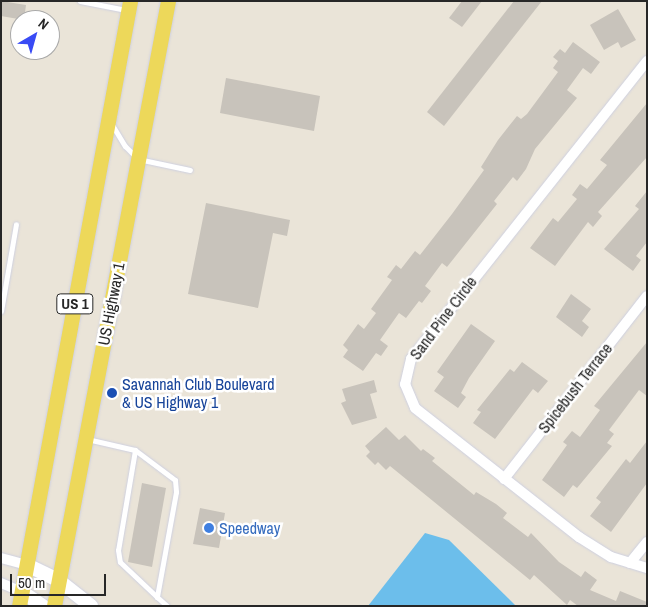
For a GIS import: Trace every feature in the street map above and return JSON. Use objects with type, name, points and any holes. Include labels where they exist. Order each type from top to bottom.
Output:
[{"type":"main road","name":"US Highway 1","points":[[54,606],[168,1]]},
{"type":"main road","name":"US 1","points":[[20,599],[129,6]]},
{"type":"street","name":"Sand Pine Circle","points":[[647,61],[417,351],[406,370],[408,397],[415,408],[595,548],[647,568]]},
{"type":"street","name":"Spicebush Terrace","points":[[504,479],[647,296]]},
{"type":"street","points":[[630,563],[647,542]]},
{"type":"street","points":[[1,558],[27,565],[58,580],[91,606]]},
{"type":"street","points":[[1,583],[20,599],[43,606]]},
{"type":"lane","points":[[80,1],[129,6]]},
{"type":"lane","points":[[109,118],[125,146],[138,159],[190,170]]},
{"type":"lane","points":[[1,311],[4,274],[16,224]]},
{"type":"lane","points":[[86,438],[136,450],[175,480],[176,492],[157,596]]},
{"type":"lane","points":[[136,450],[119,556],[120,562],[168,606]]},
{"type":"water","points":[[425,533],[449,540],[516,606],[368,606]]},
{"type":"building","points":[[1,1],[26,5],[25,10],[10,10],[10,18],[1,16]]},
{"type":"building","points":[[462,1],[482,1],[462,27],[449,18]]},
{"type":"building","points":[[514,1],[542,1],[444,126],[427,112]]},
{"type":"building","points":[[618,9],[636,40],[621,48],[618,42],[604,50],[590,25]]},
{"type":"building","points":[[573,42],[600,62],[591,74],[583,68],[567,90],[577,98],[535,149],[526,169],[517,181],[513,177],[494,201],[497,204],[447,267],[442,263],[425,286],[431,291],[422,303],[419,301],[406,318],[399,313],[380,340],[388,346],[381,356],[376,353],[363,371],[343,357],[348,350],[343,345],[358,324],[364,329],[376,313],[371,309],[392,280],[387,277],[396,265],[401,269],[415,251],[420,255],[452,214],[484,170],[481,167],[498,140],[517,116],[521,119],[527,114],[558,72],[553,68],[558,61],[553,57],[560,49],[565,53]]},
{"type":"building","points":[[226,78],[320,96],[314,131],[220,113]]},
{"type":"building","points":[[647,103],[647,157],[598,212],[602,216],[593,227],[588,222],[555,266],[530,248],[553,218],[558,222],[577,199],[572,195],[580,184],[587,189],[607,165],[600,160]]},
{"type":"building","points":[[647,191],[647,242],[636,256],[641,260],[633,271],[604,249],[639,209],[635,206]]},
{"type":"building","points":[[206,203],[290,220],[287,236],[273,233],[258,308],[188,294]]},
{"type":"building","points":[[571,294],[591,309],[582,321],[589,327],[582,337],[556,317]]},
{"type":"building","points":[[471,324],[495,341],[469,378],[461,393],[466,397],[458,408],[434,391],[444,377],[437,372]]},
{"type":"building","points":[[647,342],[647,396],[639,390],[609,430],[614,434],[607,443],[612,446],[577,488],[573,485],[564,497],[542,480],[567,445],[563,442],[572,431],[580,437],[600,410],[594,406]]},
{"type":"building","points":[[522,362],[548,381],[538,393],[533,389],[495,439],[473,423],[481,412],[477,410],[510,369],[514,372]]},
{"type":"building","points":[[374,380],[377,392],[370,394],[377,418],[352,425],[341,403],[346,401],[342,389]]},
{"type":"building","points":[[386,427],[399,440],[405,435],[421,451],[423,449],[435,458],[432,461],[474,495],[476,492],[496,504],[507,513],[503,518],[528,537],[531,533],[559,562],[581,577],[585,571],[597,580],[590,590],[616,601],[620,591],[647,602],[647,606],[578,606],[570,600],[567,605],[534,575],[530,580],[390,466],[386,470],[378,462],[375,465],[366,456],[370,452],[365,446]]},
{"type":"building","points":[[647,441],[647,483],[611,532],[590,516],[601,502],[596,498],[626,459],[630,463]]},
{"type":"building","points":[[142,483],[166,488],[152,567],[128,562]]},
{"type":"building","name":"Speedway","points":[[200,508],[225,513],[219,548],[193,544]]},
{"type":"place","name":"Savannah Club Boulevard & US Highway 1","points":[[112,393]]},
{"type":"place","name":"Speedway","points":[[209,528]]}]
